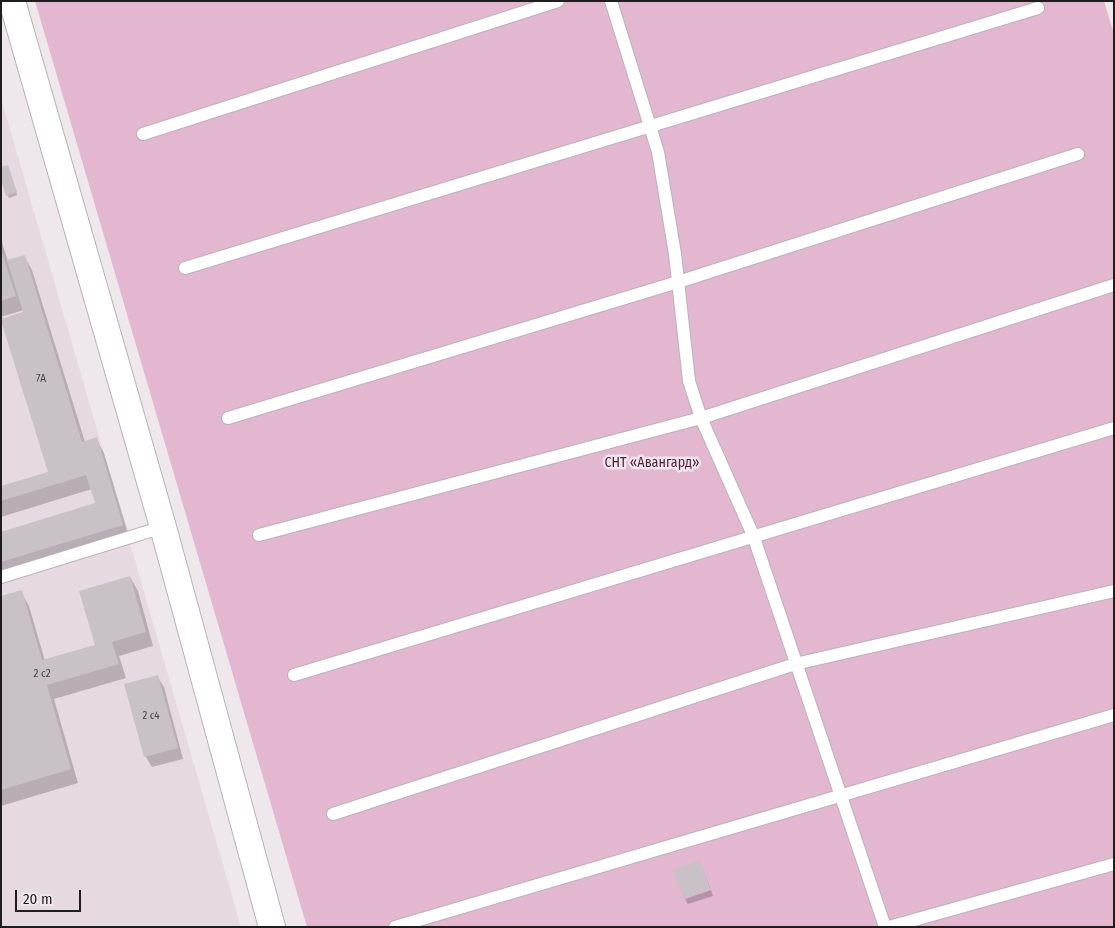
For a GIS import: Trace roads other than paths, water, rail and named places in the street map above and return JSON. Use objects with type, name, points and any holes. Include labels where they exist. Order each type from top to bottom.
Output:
[{"type":"street","points":[[12,1],[163,527],[272,927]]},
{"type":"lane","points":[[143,134],[558,1]]},
{"type":"lane","points":[[611,1],[658,152],[678,282],[688,381],[700,418],[753,535],[795,664],[887,927],[1114,864]]},
{"type":"lane","points":[[185,268],[1038,8]]},
{"type":"lane","points":[[228,418],[678,282],[1078,154]]},
{"type":"lane","points":[[259,535],[700,418],[1114,285]]},
{"type":"lane","points":[[294,675],[753,535],[1114,428]]},
{"type":"lane","points":[[1,577],[163,527]]},
{"type":"lane","points":[[333,814],[795,664],[1114,591]]},
{"type":"lane","points":[[395,927],[1114,715]]},
{"type":"park label","name":"СНТ «Авангард»","points":[[652,463]]}]
